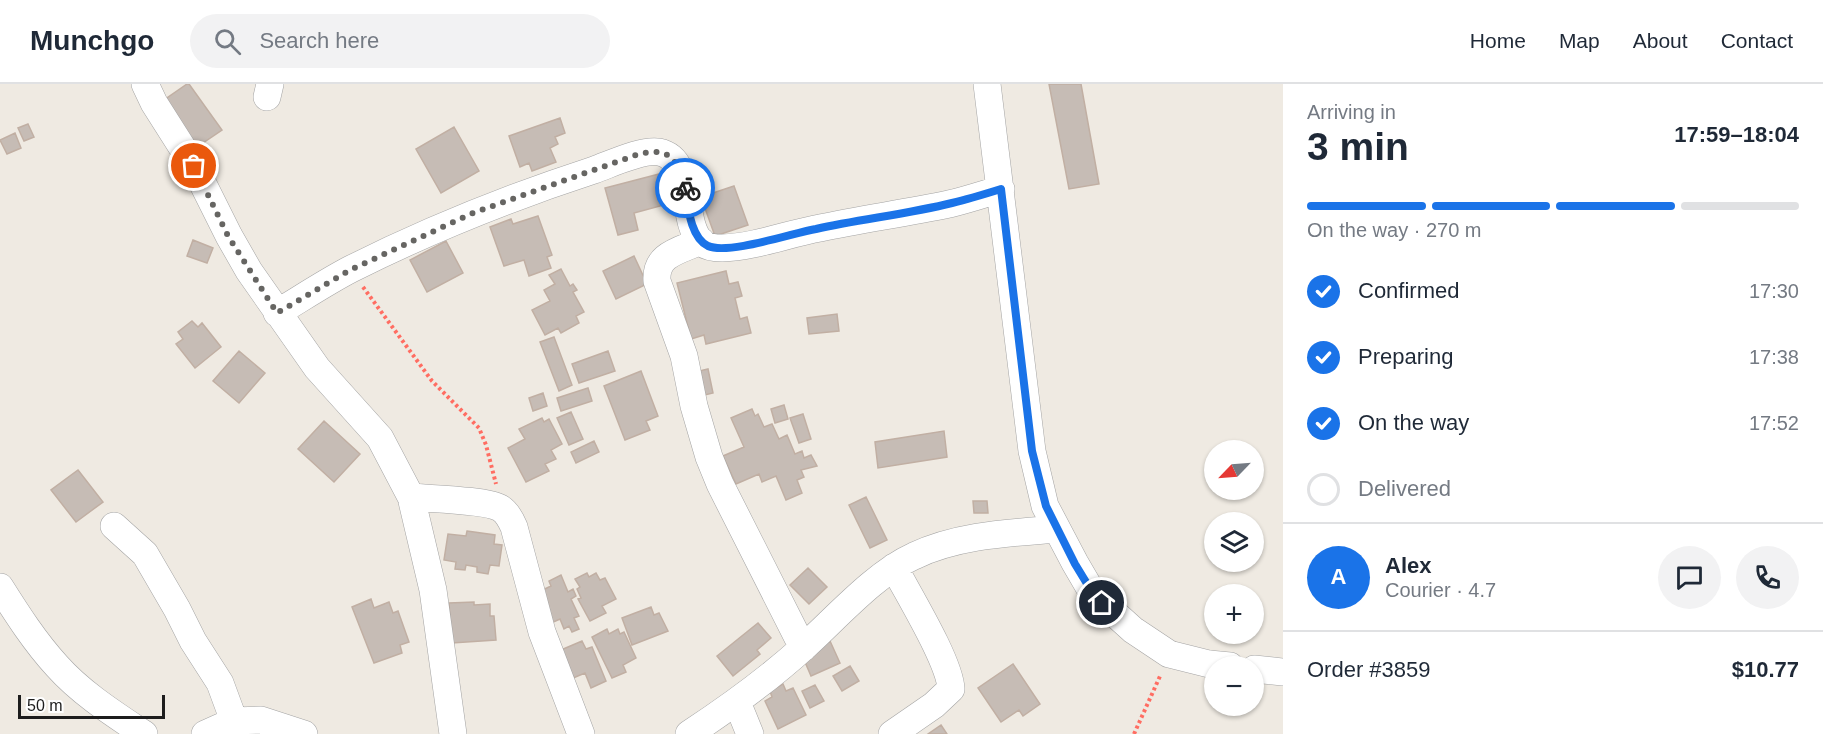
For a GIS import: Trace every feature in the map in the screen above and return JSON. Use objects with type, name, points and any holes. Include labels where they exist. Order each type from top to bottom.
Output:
[{"type":"street","points":[[145,84],[154,104],[194,166],[228,236],[277,313],[317,368],[381,438],[411,497],[420,528],[432,591],[453,734]]},
{"type":"street","points":[[987,84],[1032,451],[1046,506],[1089,587],[1102,603],[1133,630],[1169,654],[1204,663]]},
{"type":"street","points":[[277,313],[350,270],[473,213],[615,162],[656,152],[668,155],[678,166],[694,229],[701,241],[710,247],[722,248],[754,244],[817,228],[951,203],[1001,189]]},
{"type":"street","points":[[701,241],[669,255],[660,262],[656,270],[657,281],[684,356],[694,406],[709,458],[803,648]]},
{"type":"street","points":[[411,497],[486,503],[501,509],[509,517],[514,527],[542,632],[581,734]]},
{"type":"street","points":[[114,526],[145,554],[193,641],[220,683],[234,721]]},
{"type":"street","points":[[689,734],[737,702],[803,648],[894,567],[914,555],[947,544],[998,534],[1057,529]]},
{"type":"street","points":[[892,734],[934,705],[951,689],[951,681],[943,660],[894,567]]},
{"type":"street","points":[[0,587],[34,638],[58,667],[86,692],[144,734]]},
{"type":"street","points":[[1264,670],[1283,672]]},
{"type":"street","points":[[737,702],[750,734]]},
{"type":"street","points":[[205,734],[234,721],[261,720],[304,734]]},
{"type":"path","points":[[350,270],[432,381],[479,428],[492,467],[501,509]]},
{"type":"path","points":[[1134,734],[1169,654]]},
{"type":"building","points":[[187,84],[222,130],[197,147],[164,100]]},
{"type":"building","points":[[1049,84],[1081,84],[1099,184],[1069,189]]},
{"type":"building","points":[[560,118],[565,133],[555,137],[558,144],[550,148],[556,162],[532,171],[529,163],[520,167],[509,136]]},
{"type":"building","points":[[28,124],[34,137],[24,141],[18,128]]},
{"type":"building","points":[[454,127],[479,171],[441,193],[416,149]]},
{"type":"building","points":[[15,133],[21,148],[7,154],[0,140]]},
{"type":"building","points":[[663,173],[671,203],[634,213],[638,230],[618,235],[605,188]]},
{"type":"building","points":[[734,186],[748,225],[715,236],[701,197]]},
{"type":"building","points":[[538,216],[552,255],[547,257],[551,268],[529,276],[524,260],[504,266],[490,227],[511,219],[513,224]]},
{"type":"building","points":[[193,240],[213,248],[207,263],[187,256]]},
{"type":"building","points":[[446,241],[463,273],[427,292],[410,260]]},
{"type":"building","points":[[634,256],[647,284],[616,299],[603,271]]},
{"type":"building","points":[[561,269],[570,286],[573,284],[577,290],[573,292],[584,312],[576,316],[579,323],[561,333],[558,328],[545,335],[532,310],[550,301],[544,290],[555,284],[549,275]]},
{"type":"building","points":[[726,271],[729,284],[738,282],[742,296],[735,298],[740,319],[747,317],[751,333],[706,344],[704,335],[691,339],[677,283]]},
{"type":"building","points":[[837,314],[839,331],[809,334],[807,318]]},
{"type":"building","points":[[192,321],[198,327],[202,323],[221,347],[195,368],[176,344],[183,339],[178,332]]},
{"type":"building","points":[[554,337],[572,385],[559,391],[540,342]]},
{"type":"building","points":[[239,351],[265,373],[239,403],[213,381]]},
{"type":"building","points":[[608,351],[615,371],[579,383],[572,364]]},
{"type":"building","points":[[708,369],[713,393],[700,396],[695,372]]},
{"type":"building","points":[[641,371],[658,416],[646,421],[650,430],[625,440],[604,386]]},
{"type":"building","points":[[588,388],[592,401],[561,411],[557,398]]},
{"type":"building","points":[[543,393],[547,406],[533,411],[529,398]]},
{"type":"building","points":[[784,405],[788,419],[775,423],[771,409]]},
{"type":"building","points":[[752,409],[755,416],[758,414],[764,427],[772,424],[779,439],[787,435],[795,454],[802,451],[804,458],[811,455],[817,466],[801,470],[804,477],[797,480],[802,493],[786,500],[776,476],[762,482],[759,474],[736,484],[723,456],[744,447],[731,418]]},
{"type":"building","points":[[571,412],[583,439],[569,445],[557,418]]},
{"type":"building","points":[[803,414],[811,439],[799,443],[790,418]]},
{"type":"building","points":[[542,418],[544,422],[549,419],[562,444],[551,450],[556,459],[545,464],[549,471],[526,482],[508,448],[525,439],[519,429]]},
{"type":"building","points":[[324,421],[360,454],[334,482],[298,449]]},
{"type":"building","points":[[944,431],[947,457],[878,468],[875,442]]},
{"type":"building","points":[[594,441],[599,452],[576,463],[571,452]]},
{"type":"building","points":[[78,470],[103,502],[76,522],[51,490]]},
{"type":"building","points":[[866,497],[887,540],[870,548],[849,505]]},
{"type":"building","points":[[973,501],[987,501],[988,513],[974,513]]},
{"type":"building","points":[[467,531],[495,535],[494,544],[502,545],[499,566],[490,565],[488,574],[477,572],[477,567],[466,565],[465,570],[455,569],[456,562],[444,560],[448,534],[466,536]]},
{"type":"building","points":[[808,568],[827,587],[809,604],[790,585]]},
{"type":"building","points":[[587,573],[589,577],[596,573],[600,580],[605,578],[616,599],[602,606],[606,613],[590,621],[578,599],[581,598],[577,589],[580,587],[575,579]]},
{"type":"building","points":[[561,575],[568,592],[573,589],[576,596],[571,599],[579,616],[574,618],[579,629],[572,632],[569,626],[564,629],[560,619],[549,624],[536,593],[551,586],[549,581]]},
{"type":"building","points":[[371,599],[374,608],[389,602],[393,613],[398,611],[409,642],[400,645],[402,653],[374,663],[352,607]]},
{"type":"building","points":[[474,602],[474,605],[490,604],[490,616],[494,616],[496,640],[452,643],[449,603]]},
{"type":"building","points":[[651,607],[654,615],[659,613],[668,631],[632,645],[622,618]]},
{"type":"building","points":[[758,623],[771,638],[757,650],[760,654],[733,676],[717,656]]},
{"type":"building","points":[[607,629],[609,634],[618,629],[620,634],[624,632],[636,658],[623,665],[626,672],[612,678],[592,637]]},
{"type":"building","points":[[582,641],[586,649],[592,647],[606,681],[591,688],[585,673],[566,681],[554,653]]},
{"type":"building","points":[[830,641],[840,663],[811,676],[802,655]]},
{"type":"building","points":[[1013,664],[1040,704],[1023,716],[1019,710],[1001,722],[978,688]]},
{"type":"building","points":[[850,666],[859,681],[842,691],[833,676]]},
{"type":"building","points":[[783,684],[786,691],[793,688],[806,715],[778,729],[765,701],[772,697],[770,691]]},
{"type":"building","points":[[815,685],[824,701],[810,708],[802,691]]},
{"type":"building","points":[[941,725],[947,734],[928,734]]},
{"type":"way so far","points":[[194,166],[228,236],[277,313],[350,270],[473,213],[636,155],[656,152],[668,155],[678,166],[685,188]]},
{"type":"route","points":[[685,188],[688,210],[694,229],[701,241],[710,247],[722,248],[754,244],[817,228],[951,203],[1001,189],[1032,451],[1046,506],[1075,564],[1102,603]]}]
